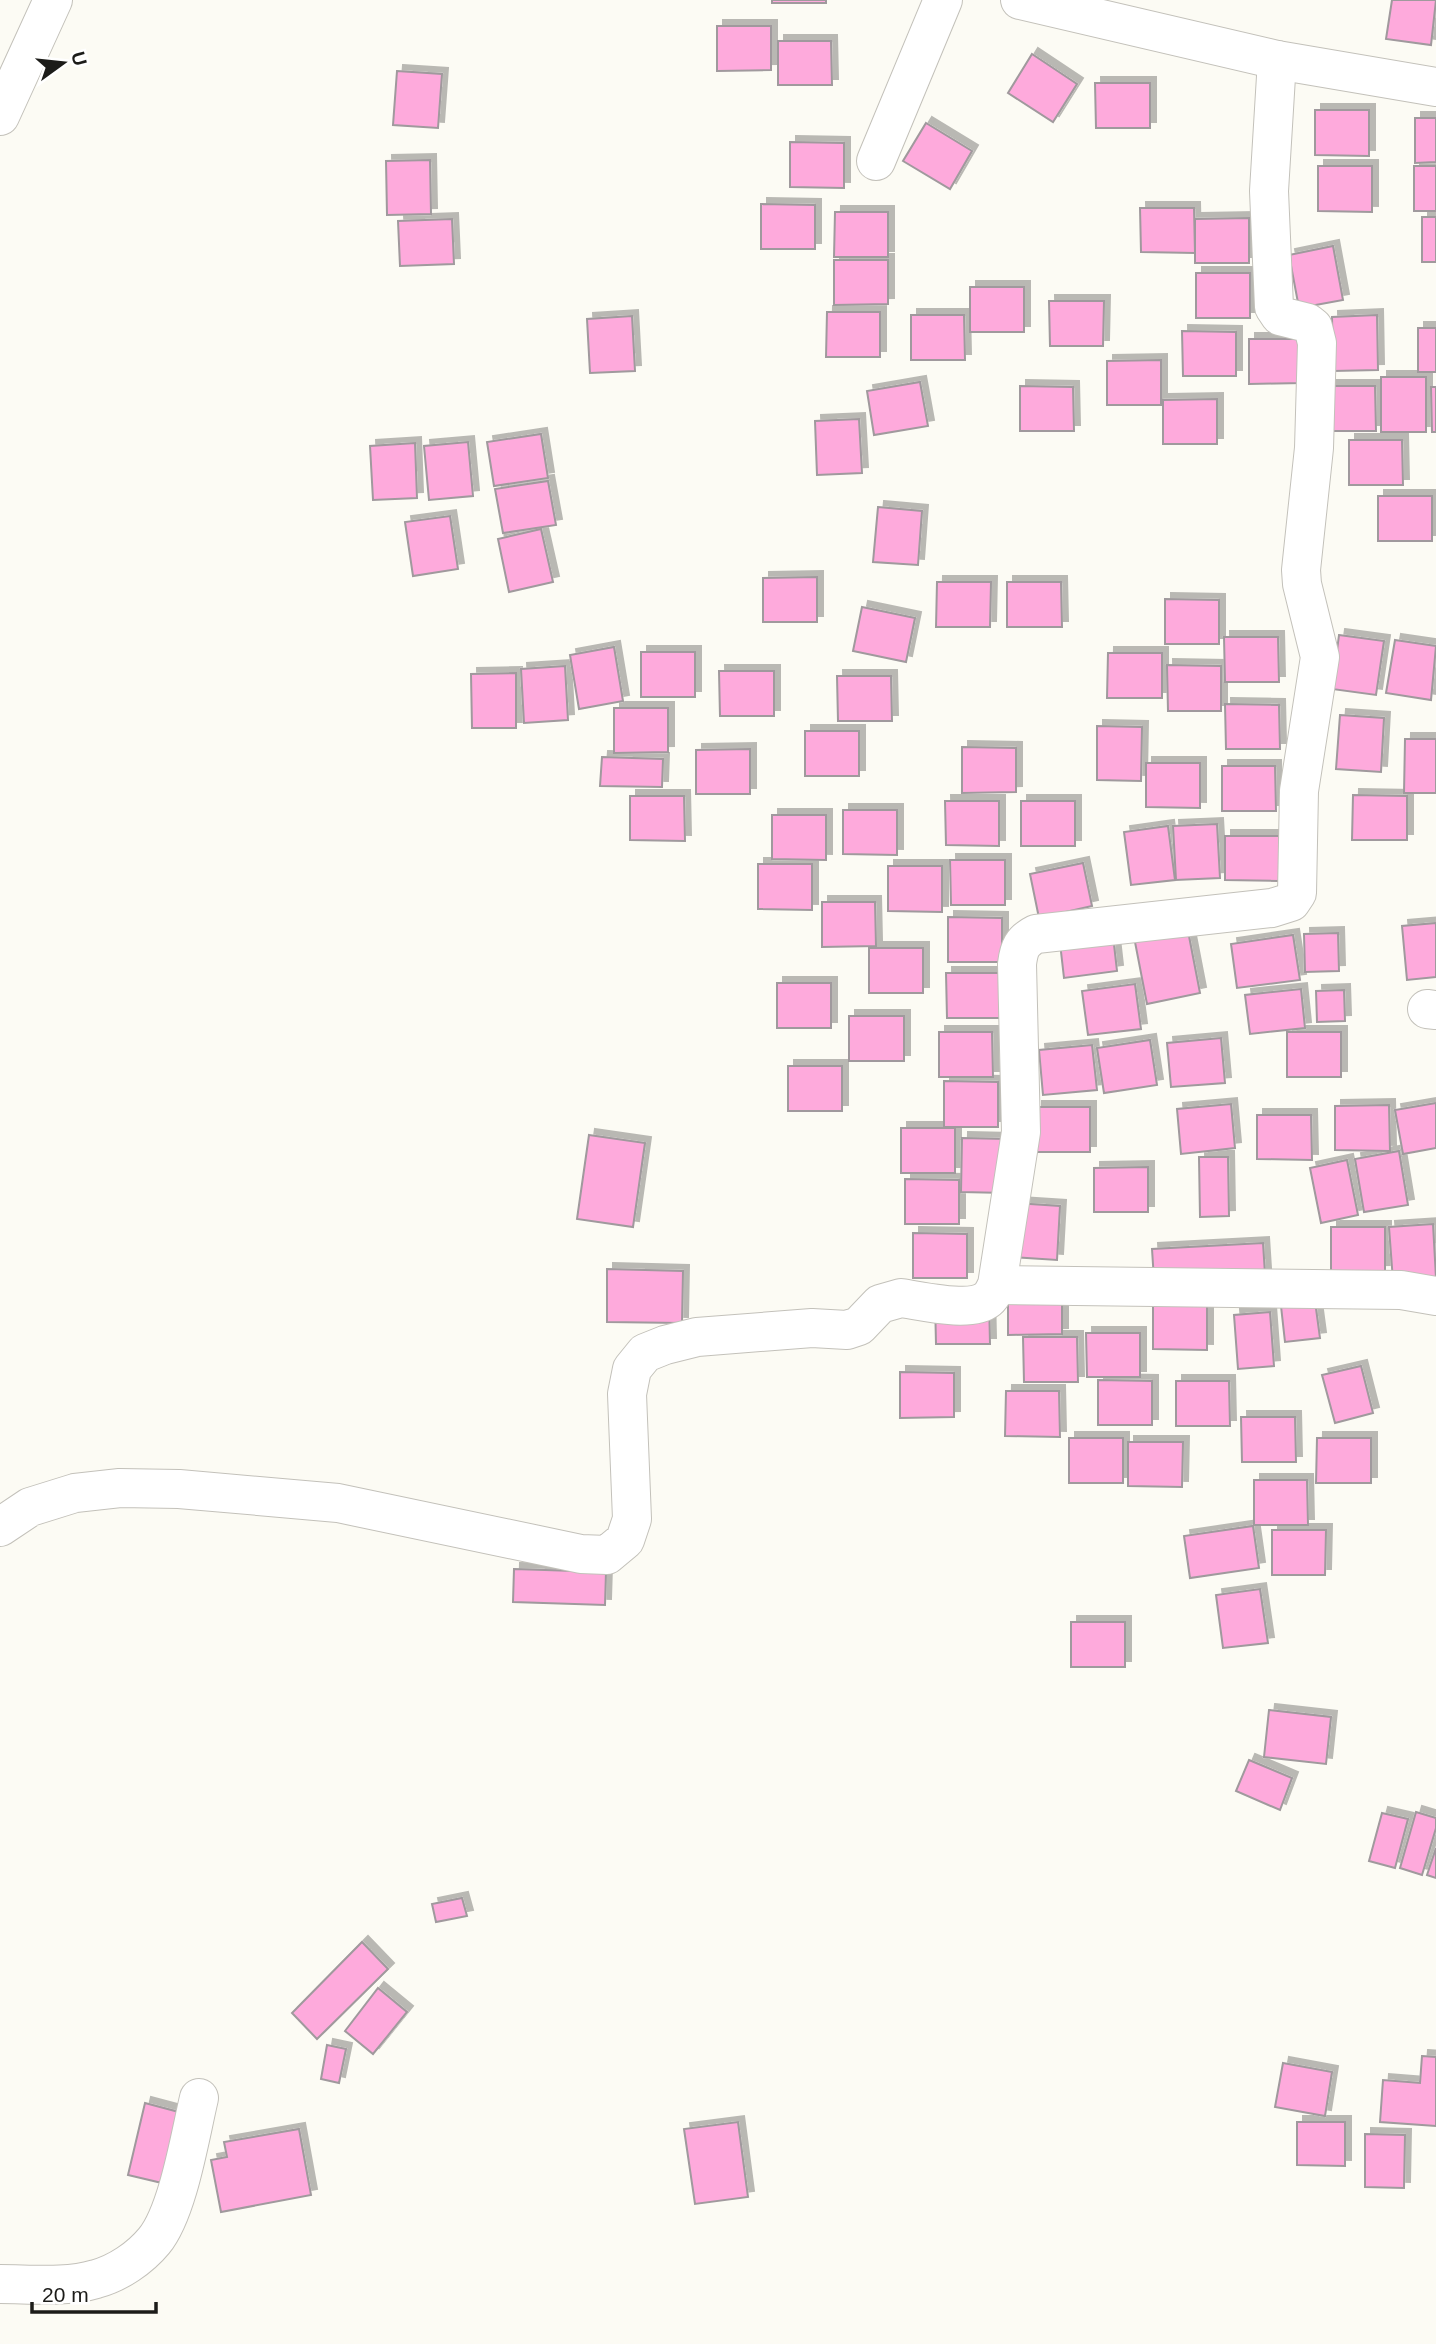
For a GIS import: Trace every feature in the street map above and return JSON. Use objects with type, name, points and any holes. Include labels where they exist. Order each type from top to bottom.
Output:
[{"type":"street","points":[[0,116],[53,0]]},
{"type":"street","points":[[876,161],[943,0]]},
{"type":"street","points":[[1020,0],[1277,60],[1436,87]]},
{"type":"street","points":[[0,1527],[30,1507],[75,1493],[120,1488],[179,1489],[338,1503],[581,1554],[607,1555],[625,1540],[632,1519],[627,1394],[632,1369],[645,1353],[697,1337],[812,1328],[847,1330],[859,1326],[880,1304],[891,1299],[963,1306],[989,1299],[997,1285],[1021,1132],[1017,964],[1019,949],[1025,940],[1037,934],[1272,908],[1292,902],[1297,893],[1299,791],[1320,657],[1301,570],[1314,448],[1317,343],[1313,327],[1308,323],[1280,316],[1273,307],[1269,191],[1277,60]]},
{"type":"street","points":[[997,1285],[1387,1290],[1436,1296]]},
{"type":"street","points":[[0,2284],[56,2285],[96,2279],[128,2265],[155,2240],[174,2202],[199,2098]]},
{"type":"building","points":[[772,0],[826,0],[826,3],[772,3]]},
{"type":"building","points":[[1392,0],[1436,0],[1431,45],[1386,39]]},
{"type":"building","points":[[717,26],[771,26],[771,70],[717,71]]},
{"type":"building","points":[[778,41],[831,41],[832,85],[778,85]]},
{"type":"building","points":[[1032,54],[1077,84],[1053,122],[1008,93]]},
{"type":"building","points":[[397,71],[442,74],[438,128],[393,125]]},
{"type":"building","points":[[1095,83],[1150,83],[1150,128],[1096,128]]},
{"type":"building","points":[[1315,110],[1369,110],[1369,156],[1315,155]]},
{"type":"building","points":[[1415,118],[1436,118],[1436,162],[1415,163]]},
{"type":"building","points":[[926,123],[972,151],[950,189],[903,161]]},
{"type":"building","points":[[790,142],[844,143],[844,188],[790,187]]},
{"type":"building","points":[[430,160],[431,214],[387,215],[386,161]]},
{"type":"building","points":[[1318,166],[1372,166],[1372,212],[1318,211]]},
{"type":"building","points":[[1414,166],[1436,166],[1436,211],[1414,211]]},
{"type":"building","points":[[761,204],[815,205],[815,249],[761,249]]},
{"type":"building","points":[[1140,208],[1194,208],[1195,253],[1141,252]]},
{"type":"building","points":[[835,212],[888,212],[888,257],[834,257]]},
{"type":"building","points":[[1422,217],[1436,217],[1436,262],[1422,262]]},
{"type":"building","points":[[1249,218],[1249,263],[1195,263],[1195,219]]},
{"type":"building","points":[[452,219],[454,264],[400,266],[398,221]]},
{"type":"building","points":[[1333,246],[1343,300],[1299,308],[1289,255]]},
{"type":"building","points":[[834,260],[888,260],[888,304],[834,305]]},
{"type":"building","points":[[1196,273],[1250,273],[1250,318],[1196,318]]},
{"type":"building","points":[[970,287],[1024,287],[1024,332],[970,332]]},
{"type":"building","points":[[1049,301],[1104,301],[1103,346],[1050,346]]},
{"type":"building","points":[[827,312],[880,312],[880,357],[826,357]]},
{"type":"building","points":[[911,315],[964,315],[965,360],[911,360]]},
{"type":"building","points":[[1377,315],[1378,370],[1333,371],[1332,317]]},
{"type":"building","points":[[632,316],[635,371],[590,373],[587,319]]},
{"type":"building","points":[[1418,328],[1436,328],[1436,372],[1418,372]]},
{"type":"building","points":[[1182,331],[1236,332],[1236,376],[1183,376]]},
{"type":"building","points":[[1249,339],[1303,339],[1303,383],[1249,384]]},
{"type":"building","points":[[1161,360],[1161,405],[1107,405],[1107,361]]},
{"type":"building","points":[[1381,377],[1426,377],[1426,432],[1381,432]]},
{"type":"building","points":[[920,382],[928,426],[874,435],[867,391]]},
{"type":"building","points":[[1020,386],[1073,387],[1074,431],[1020,431]]},
{"type":"building","points":[[1322,386],[1375,386],[1376,431],[1322,431]]},
{"type":"building","points":[[1431,387],[1436,387],[1436,432],[1432,432]]},
{"type":"building","points":[[1217,399],[1217,444],[1163,444],[1163,400]]},
{"type":"building","points":[[859,419],[862,473],[817,475],[815,421]]},
{"type":"building","points":[[541,434],[548,478],[494,486],[487,442]]},
{"type":"building","points":[[1349,440],[1402,440],[1403,485],[1349,485]]},
{"type":"building","points":[[468,442],[473,496],[429,500],[424,446]]},
{"type":"building","points":[[415,443],[417,498],[373,500],[370,446]]},
{"type":"building","points":[[548,481],[556,525],[503,533],[495,489]]},
{"type":"building","points":[[1378,496],[1432,496],[1432,541],[1378,541]]},
{"type":"building","points":[[878,507],[922,511],[918,565],[873,562]]},
{"type":"building","points":[[450,516],[458,569],[413,576],[405,522]]},
{"type":"building","points":[[541,529],[553,582],[509,592],[498,539]]},
{"type":"building","points":[[817,577],[817,622],[763,622],[763,578]]},
{"type":"building","points":[[937,582],[991,582],[990,627],[936,627]]},
{"type":"building","points":[[1007,582],[1061,582],[1062,627],[1007,627]]},
{"type":"building","points":[[1165,599],[1219,600],[1219,644],[1165,644]]},
{"type":"building","points":[[862,607],[915,618],[906,662],[853,651]]},
{"type":"building","points":[[1339,635],[1384,641],[1376,695],[1332,689]]},
{"type":"building","points":[[1224,637],[1278,637],[1279,682],[1225,682]]},
{"type":"building","points":[[1395,640],[1436,646],[1431,700],[1386,693]]},
{"type":"building","points":[[614,647],[623,701],[579,709],[570,655]]},
{"type":"building","points":[[641,652],[695,652],[695,697],[641,697]]},
{"type":"building","points":[[1108,653],[1162,653],[1162,698],[1107,698]]},
{"type":"building","points":[[1167,665],[1221,666],[1221,711],[1168,711]]},
{"type":"building","points":[[565,666],[568,720],[524,723],[521,669]]},
{"type":"building","points":[[719,671],[774,671],[774,716],[720,716]]},
{"type":"building","points":[[516,673],[516,728],[472,728],[471,674]]},
{"type":"building","points":[[837,676],[891,676],[892,721],[838,721]]},
{"type":"building","points":[[1225,704],[1279,705],[1280,749],[1226,749]]},
{"type":"building","points":[[614,708],[668,708],[668,752],[614,753]]},
{"type":"building","points":[[1340,715],[1384,718],[1381,772],[1336,769]]},
{"type":"building","points":[[1097,726],[1142,727],[1141,781],[1097,780]]},
{"type":"building","points":[[805,731],[859,731],[859,776],[805,776]]},
{"type":"building","points":[[1405,739],[1436,739],[1436,793],[1404,793]]},
{"type":"building","points":[[962,747],[1016,748],[1016,792],[962,793]]},
{"type":"building","points":[[750,749],[750,794],[696,794],[696,750]]},
{"type":"building","points":[[602,757],[663,759],[662,787],[600,786]]},
{"type":"building","points":[[1146,763],[1200,763],[1200,808],[1146,807]]},
{"type":"building","points":[[1222,766],[1275,766],[1276,811],[1222,811]]},
{"type":"building","points":[[1353,795],[1407,796],[1407,840],[1352,840]]},
{"type":"building","points":[[630,796],[684,796],[685,841],[630,840]]},
{"type":"building","points":[[945,801],[999,801],[999,846],[946,845]]},
{"type":"building","points":[[1021,801],[1075,801],[1075,846],[1021,846]]},
{"type":"building","points":[[843,810],[897,810],[897,855],[843,854]]},
{"type":"building","points":[[772,815],[826,815],[826,860],[772,859]]},
{"type":"building","points":[[1217,824],[1220,878],[1176,880],[1173,826]]},
{"type":"building","points":[[1168,826],[1175,880],[1131,885],[1124,832]]},
{"type":"building","points":[[1225,836],[1279,836],[1279,881],[1225,880]]},
{"type":"building","points":[[950,860],[1005,860],[1005,905],[951,905]]},
{"type":"building","points":[[1083,863],[1092,906],[1039,918],[1030,874]]},
{"type":"building","points":[[758,864],[812,864],[812,910],[758,909]]},
{"type":"building","points":[[888,866],[942,866],[942,912],[888,911]]},
{"type":"building","points":[[822,902],[875,902],[876,946],[822,947]]},
{"type":"building","points":[[948,917],[1002,918],[1002,962],[948,962]]},
{"type":"building","points":[[1436,923],[1436,977],[1407,980],[1402,926]]},
{"type":"building","points":[[1112,927],[1117,971],[1064,978],[1059,934]]},
{"type":"building","points":[[1188,931],[1200,993],[1147,1004],[1135,942]]},
{"type":"building","points":[[1338,933],[1339,971],[1305,972],[1304,934]]},
{"type":"building","points":[[1293,935],[1300,980],[1237,988],[1231,944]]},
{"type":"building","points":[[869,948],[923,948],[923,993],[869,993]]},
{"type":"building","points":[[946,973],[1000,973],[1001,1018],[947,1018]]},
{"type":"building","points":[[777,983],[831,983],[831,1028],[777,1028]]},
{"type":"building","points":[[1135,984],[1141,1029],[1088,1035],[1082,991]]},
{"type":"building","points":[[1301,989],[1305,1028],[1250,1034],[1245,995]]},
{"type":"building","points":[[1344,990],[1345,1021],[1317,1022],[1316,991]]},
{"type":"building","points":[[849,1016],[904,1016],[904,1061],[849,1061]]},
{"type":"building","points":[[939,1032],[992,1032],[993,1077],[939,1077]]},
{"type":"building","points":[[1287,1032],[1341,1032],[1341,1077],[1287,1077]]},
{"type":"building","points":[[1221,1038],[1225,1083],[1171,1087],[1167,1043]]},
{"type":"building","points":[[1150,1040],[1157,1085],[1104,1093],[1097,1048]]},
{"type":"building","points":[[1092,1045],[1097,1090],[1043,1095],[1039,1050]]},
{"type":"building","points":[[788,1066],[842,1066],[842,1111],[788,1111]]},
{"type":"building","points":[[944,1081],[998,1082],[998,1127],[944,1127]]},
{"type":"building","points":[[1436,1103],[1436,1148],[1403,1154],[1395,1110]]},
{"type":"building","points":[[1231,1104],[1235,1148],[1181,1154],[1177,1109]]},
{"type":"building","points":[[1389,1105],[1390,1151],[1335,1150],[1335,1106]]},
{"type":"building","points":[[1036,1107],[1090,1107],[1090,1152],[1036,1152]]},
{"type":"building","points":[[1257,1115],[1311,1115],[1312,1160],[1257,1159]]},
{"type":"building","points":[[901,1128],[955,1128],[955,1173],[901,1173]]},
{"type":"building","points":[[589,1135],[645,1143],[633,1227],[577,1219]]},
{"type":"building","points":[[962,1138],[1006,1139],[1006,1193],[961,1192]]},
{"type":"building","points":[[1399,1151],[1408,1205],[1364,1212],[1355,1159]]},
{"type":"building","points":[[1199,1157],[1228,1157],[1229,1216],[1200,1217]]},
{"type":"building","points":[[1347,1160],[1358,1215],[1321,1223],[1310,1168]]},
{"type":"building","points":[[1148,1167],[1148,1212],[1094,1212],[1094,1168]]},
{"type":"building","points":[[905,1179],[959,1180],[959,1224],[905,1224]]},
{"type":"building","points":[[1015,1203],[1060,1206],[1057,1260],[1012,1257]]},
{"type":"building","points":[[1433,1224],[1436,1278],[1393,1281],[1389,1227]]},
{"type":"building","points":[[1331,1227],[1385,1227],[1385,1271],[1331,1272]]},
{"type":"building","points":[[913,1233],[967,1234],[967,1278],[913,1278]]},
{"type":"building","points":[[1263,1243],[1265,1274],[1154,1280],[1152,1249]]},
{"type":"building","points":[[607,1269],[683,1271],[682,1323],[607,1322]]},
{"type":"building","points":[[1008,1290],[1062,1290],[1062,1334],[1008,1335]]},
{"type":"building","points":[[989,1299],[990,1344],[936,1344],[935,1300]]},
{"type":"building","points":[[1315,1301],[1320,1338],[1285,1342],[1281,1306]]},
{"type":"building","points":[[1153,1304],[1207,1305],[1207,1350],[1153,1349]]},
{"type":"building","points":[[1270,1312],[1274,1366],[1238,1369],[1234,1315]]},
{"type":"building","points":[[1086,1333],[1140,1333],[1140,1377],[1087,1377]]},
{"type":"building","points":[[1023,1337],[1077,1337],[1078,1382],[1024,1382]]},
{"type":"building","points":[[1361,1366],[1373,1413],[1335,1423],[1322,1375]]},
{"type":"building","points":[[900,1372],[954,1373],[954,1417],[900,1418]]},
{"type":"building","points":[[1098,1380],[1152,1381],[1152,1425],[1098,1425]]},
{"type":"building","points":[[1176,1381],[1229,1381],[1230,1426],[1176,1426]]},
{"type":"building","points":[[1006,1391],[1059,1391],[1060,1437],[1005,1436]]},
{"type":"building","points":[[1241,1417],[1295,1417],[1296,1462],[1242,1462]]},
{"type":"building","points":[[1069,1438],[1123,1438],[1123,1483],[1069,1483]]},
{"type":"building","points":[[1317,1438],[1371,1438],[1371,1483],[1316,1483]]},
{"type":"building","points":[[1128,1442],[1183,1442],[1182,1487],[1128,1486]]},
{"type":"building","points":[[1254,1480],[1307,1480],[1308,1525],[1254,1525]]},
{"type":"building","points":[[1253,1526],[1259,1568],[1190,1578],[1184,1536]]},
{"type":"building","points":[[1272,1530],[1326,1530],[1325,1575],[1272,1575]]},
{"type":"building","points":[[514,1569],[606,1572],[605,1605],[513,1602]]},
{"type":"building","points":[[1260,1589],[1268,1643],[1223,1648],[1216,1595]]},
{"type":"building","points":[[1071,1622],[1125,1622],[1125,1667],[1071,1667]]},
{"type":"building","points":[[1269,1710],[1331,1717],[1326,1764],[1264,1757]]},
{"type":"building","points":[[1249,1760],[1292,1778],[1280,1810],[1236,1791]]},
{"type":"building","points":[[1416,1812],[1436,1818],[1436,1828],[1422,1875],[1400,1868]]},
{"type":"building","points":[[1382,1813],[1408,1819],[1395,1868],[1369,1861]]},
{"type":"building","points":[[1436,1848],[1436,1878],[1427,1875]]},
{"type":"building","points":[[462,1898],[467,1916],[436,1922],[432,1904]]},
{"type":"building","points":[[362,1942],[388,1969],[317,2039],[292,2013]]},
{"type":"building","points":[[378,1988],[407,2012],[373,2054],[345,2031]]},
{"type":"building","points":[[327,2045],[346,2049],[339,2083],[321,2079]]},
{"type":"building","points":[[1422,2056],[1436,2057],[1436,2126],[1380,2122],[1383,2080],[1420,2083]]},
{"type":"building","points":[[1283,2063],[1332,2072],[1325,2116],[1275,2107]]},
{"type":"building","points":[[145,2103],[190,2115],[162,2183],[128,2175]]},
{"type":"building","points":[[738,2122],[748,2197],[695,2204],[684,2129]]},
{"type":"building","points":[[1297,2122],[1345,2122],[1345,2166],[1297,2165]]},
{"type":"building","points":[[299,2129],[311,2195],[221,2212],[211,2160],[227,2157],[224,2142]]},
{"type":"building","points":[[1365,2134],[1405,2135],[1404,2188],[1365,2187]]}]
